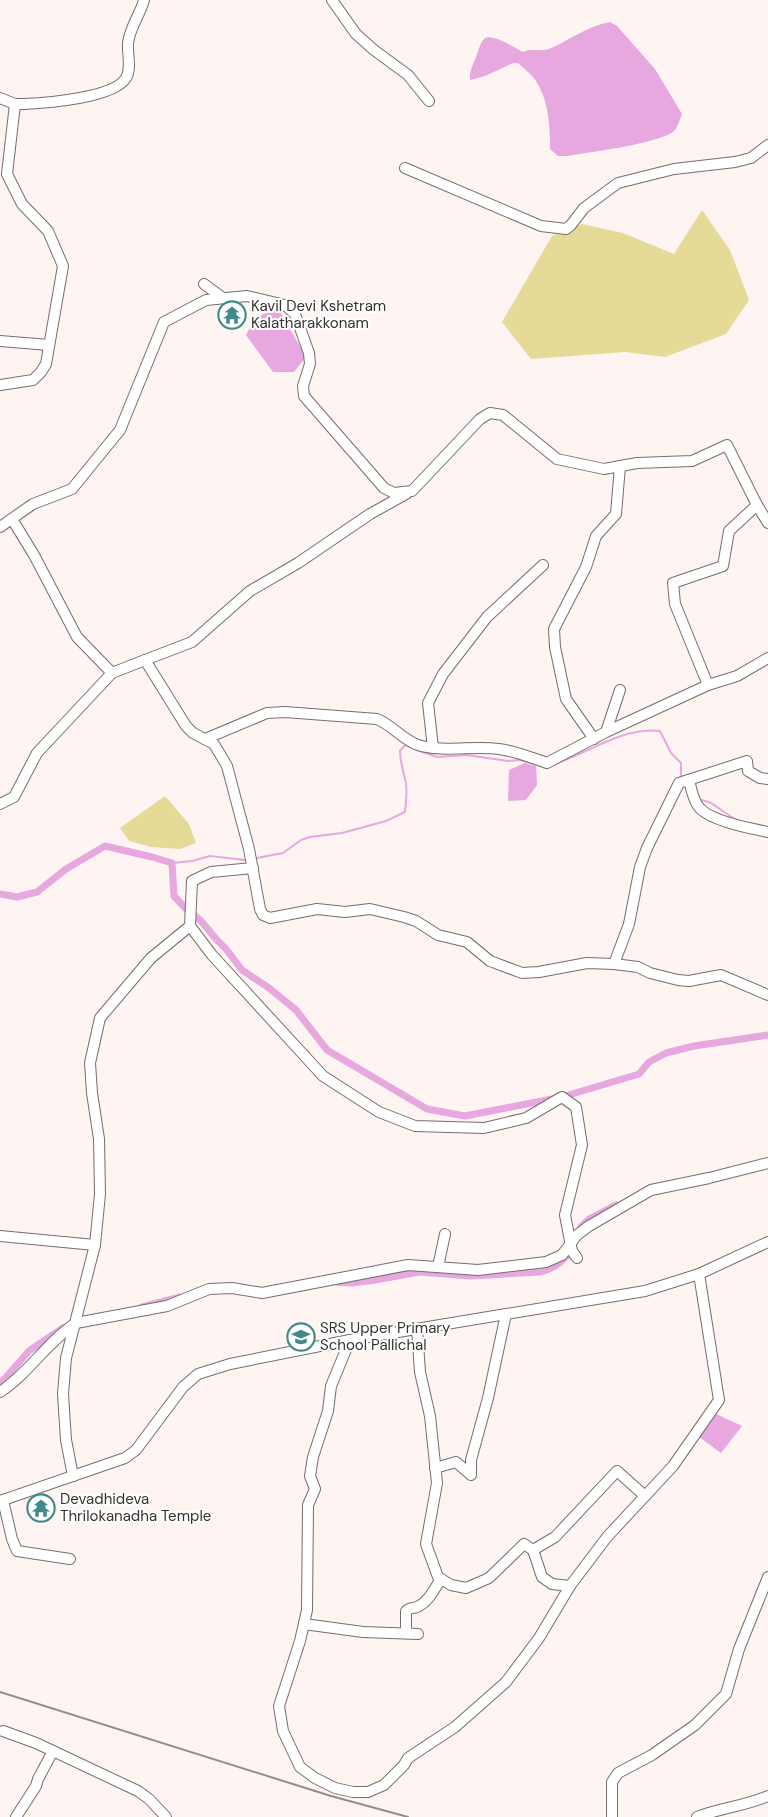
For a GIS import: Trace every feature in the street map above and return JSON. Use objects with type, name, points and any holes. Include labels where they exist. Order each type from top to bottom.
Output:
[{"type":"street","points":[[0,98],[15,104],[35,104],[88,98],[121,82],[126,78],[128,72],[128,45],[131,30],[144,0]]},
{"type":"street","points":[[332,0],[356,34],[408,75],[429,101]]},
{"type":"street","points":[[0,385],[33,380],[46,364],[63,266],[48,231],[22,204],[7,174],[15,104]]},
{"type":"street","points":[[405,168],[541,226],[566,229],[584,208],[618,183],[674,169],[734,162],[751,158],[768,145]]},
{"type":"street","points":[[204,284],[223,298]]},
{"type":"street","points":[[0,527],[33,504],[72,489],[120,430],[164,322],[206,300],[223,298],[247,296],[285,305],[295,314],[309,353],[310,364],[303,386],[304,396],[384,488],[394,493],[412,490]]},
{"type":"street","points":[[0,341],[49,344]]},
{"type":"street","points":[[0,804],[14,797],[37,753],[112,672],[192,642],[250,591],[298,563],[370,514],[412,490],[480,420],[490,413],[503,415],[556,459],[604,469],[637,463],[692,461],[727,445],[757,506],[768,523]]},
{"type":"street","points":[[594,738],[566,699],[555,647],[554,629],[586,567],[596,536],[616,514],[620,466]]},
{"type":"street","points":[[708,686],[674,604],[673,583],[723,566],[729,531],[757,506]]},
{"type":"street","points":[[12,519],[34,555],[77,637],[112,672]]},
{"type":"street","points":[[433,748],[428,703],[444,674],[487,616],[543,565]]},
{"type":"street","points":[[205,739],[267,712],[285,712],[377,719],[387,723],[416,745],[433,748],[500,749],[547,762],[606,732],[708,686],[737,676],[768,658]]},
{"type":"street","points":[[145,660],[186,726],[193,733],[214,744],[227,766],[244,826],[260,909],[266,917],[275,918],[317,909],[345,912],[370,909],[416,921],[438,935],[467,942],[490,962],[522,973],[539,972],[587,963],[614,964],[638,967],[650,973],[678,980],[689,981],[721,975],[768,995]]},
{"type":"street","points":[[606,732],[620,690]]},
{"type":"street","points":[[614,964],[629,924],[640,867],[647,848],[679,783],[747,761],[748,771],[760,778],[768,779]]},
{"type":"street","points":[[688,780],[698,807],[715,817],[768,832]]},
{"type":"street","points":[[252,868],[211,872],[192,881],[190,926],[212,954],[323,1076],[379,1112],[415,1126],[484,1128],[526,1118],[562,1097],[576,1108],[582,1145],[565,1215],[570,1244],[577,1258]]},
{"type":"street","points":[[73,1476],[66,1440],[63,1394],[66,1358],[95,1245],[100,1194],[99,1148],[90,1063],[100,1018],[151,958],[190,926]]},
{"type":"street","points":[[0,1392],[12,1384],[65,1330],[76,1323],[167,1306],[209,1289],[232,1288],[262,1293],[408,1265],[478,1270],[546,1262],[562,1255],[577,1234],[651,1190],[768,1163]]},
{"type":"street","points":[[438,1267],[445,1234]]},
{"type":"street","points":[[0,1236],[95,1245]]},
{"type":"street","points":[[70,1559],[17,1551],[1,1501],[125,1458],[136,1450],[184,1387],[198,1374],[230,1364],[350,1340],[645,1291],[699,1274],[768,1242]]},
{"type":"street","points":[[350,1340],[332,1386],[328,1411],[313,1458],[310,1476],[315,1490],[308,1505],[307,1593],[304,1624],[279,1706],[283,1731],[300,1766],[314,1778],[335,1788],[353,1792],[368,1792],[384,1785],[404,1765],[408,1758],[455,1728],[506,1682],[539,1638],[570,1586],[607,1537],[673,1466],[719,1400],[699,1274]]},
{"type":"street","points":[[435,1468],[456,1462],[471,1475],[471,1460],[488,1398],[506,1314]]},
{"type":"street","points":[[417,1329],[420,1372],[430,1416],[437,1482],[426,1544],[438,1577],[451,1585],[466,1588],[489,1578],[524,1544],[533,1550],[542,1577],[552,1584],[570,1586]]},
{"type":"street","points":[[533,1550],[555,1537],[618,1471],[645,1496]]},
{"type":"street","points":[[612,1817],[612,1782],[618,1773],[652,1756],[695,1725],[726,1694],[739,1649],[768,1577]]},
{"type":"street","points":[[406,1633],[406,1611],[408,1608],[417,1607],[427,1600],[441,1579]]},
{"type":"street","points":[[304,1624],[363,1632],[418,1634]]},
{"type":"street","points":[[3,1731],[36,1742],[138,1791],[149,1799],[166,1817]]},
{"type":"street","points":[[16,1817],[36,1786],[53,1751]]},
{"type":"street","points":[[697,1817],[768,1796]]},
{"type":"shaded area","points":[[610,22],[617,26],[655,69],[682,114],[674,131],[666,136],[623,147],[558,156],[550,149],[548,115],[541,90],[533,77],[518,63],[513,63],[485,76],[470,80],[471,71],[480,45],[487,37],[509,44],[523,52],[546,50],[586,30]]},
{"type":"shaded area","points":[[702,210],[730,250],[749,300],[726,334],[665,357],[625,352],[531,359],[502,322],[552,236],[582,224],[623,233],[674,254]]},
{"type":"shaded area","points":[[280,311],[306,357],[294,372],[273,372],[246,335],[256,320],[263,314]]},
{"type":"shaded area","points":[[525,763],[536,766],[537,785],[526,800],[508,801],[509,770]]},
{"type":"shaded area","points":[[165,796],[189,824],[196,843],[180,849],[151,847],[129,841],[120,828]]},
{"type":"shaded area","name":"SRS Upper Primary School Pallichal","points":[[309,1326],[313,1343],[291,1349],[290,1331]]},
{"type":"shaded area","points":[[714,1413],[742,1426],[721,1453],[695,1434]]},
{"type":"waterway","points":[[557,763],[620,736],[646,731],[660,731],[671,753],[681,763],[681,777]]},
{"type":"waterway","points":[[257,858],[283,853],[301,840],[310,837],[342,833],[386,821],[405,812],[406,787],[400,751],[405,745],[413,748]]},
{"type":"waterway","points":[[417,750],[437,757],[467,755],[508,761],[520,760],[535,764]]},
{"type":"waterway","points":[[702,800],[711,803],[736,820]]},
{"type":"waterway","points":[[0,894],[17,897],[37,892],[66,869],[105,846],[172,863],[174,896],[189,912]]},
{"type":"waterway","points":[[172,863],[192,861],[210,856],[245,860]]},
{"type":"waterway","points":[[194,915],[226,949],[242,970],[269,988],[296,1010],[327,1050],[427,1109],[465,1116],[562,1097],[639,1074],[649,1062],[666,1053],[694,1046],[768,1035]]},
{"type":"waterway","points":[[581,1227],[589,1219],[616,1205]]},
{"type":"waterway","points":[[336,1282],[352,1283],[419,1272],[471,1276],[540,1272],[558,1264],[572,1249]]},
{"type":"waterway","points":[[142,1307],[180,1297]]},
{"type":"waterway","points":[[0,1384],[29,1351],[63,1328]]},
{"type":"railway","points":[[0,1692],[331,1796],[408,1817]]},
{"type":"place","name":"Kavil Devi Kshetram Kalatharakkonam","points":[[232,315]]},
{"type":"place","name":"SRS Upper Primary School Pallichal","points":[[301,1337]]},
{"type":"place","name":"Devadhideva Thrilokanadha Temple","points":[[41,1508]]}]
